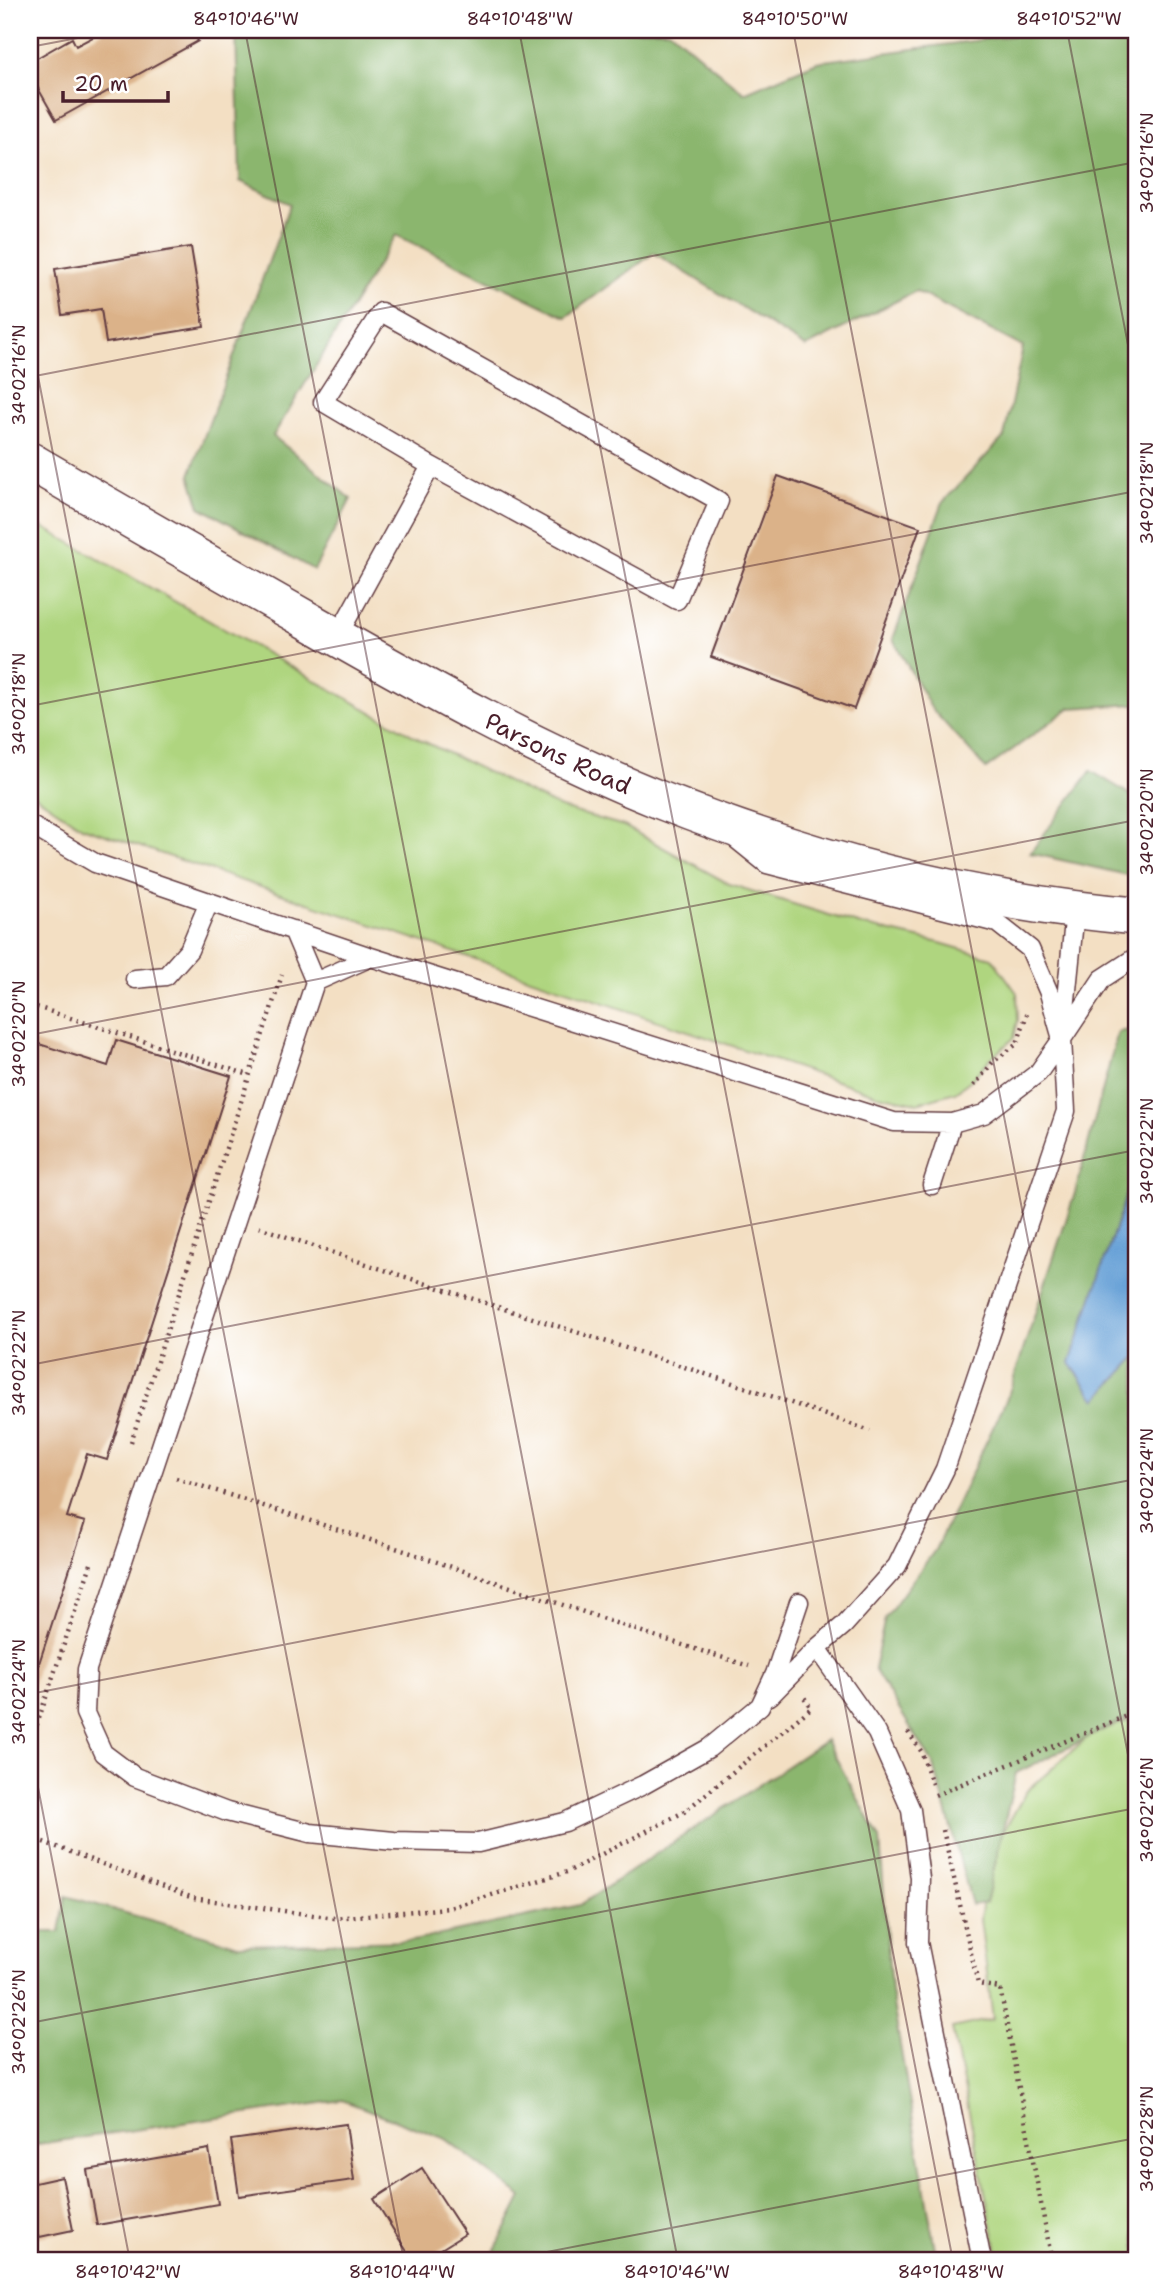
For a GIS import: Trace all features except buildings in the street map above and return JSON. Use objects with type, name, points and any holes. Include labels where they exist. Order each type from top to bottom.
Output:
[{"type":"street","name":"Parsons Road","points":[[30,461],[337,637],[531,742],[661,800],[800,849],[931,883],[1076,911],[1136,916]]},
{"type":"lane","points":[[381,312],[719,501],[677,600],[431,466],[323,401],[381,312]]},
{"type":"lane","points":[[337,637],[431,466]]},
{"type":"lane","points":[[708,816],[767,864],[997,923],[1030,949],[1049,993],[1062,1039]]},
{"type":"lane","points":[[30,825],[95,863],[371,957],[894,1122],[952,1123],[984,1114],[1038,1073],[1102,979],[1136,957]]},
{"type":"lane","points":[[135,979],[166,976],[189,950],[209,902]]},
{"type":"lane","points":[[293,930],[315,982],[87,1669],[85,1713],[103,1753],[135,1777],[227,1812],[310,1833],[394,1841],[478,1843],[565,1822],[643,1785],[709,1748],[760,1706],[783,1674],[844,1625],[897,1566],[945,1469],[1066,1111],[1062,1039],[1076,911]]},
{"type":"lane","points":[[315,982],[371,957]]},
{"type":"lane","points":[[932,1185],[952,1123]]},
{"type":"lane","points":[[783,1674],[799,1602]]},
{"type":"lane","points":[[817,1648],[877,1733],[911,1810],[920,1878],[919,1941],[982,2261]]},
{"type":"path","points":[[30,1004],[249,1075]]},
{"type":"path","points":[[204,1211],[236,1219],[360,1263],[870,1431]]},
{"type":"path","points":[[30,1837],[194,1898],[334,1918],[449,1908],[567,1872],[684,1812],[811,1708],[783,1674],[651,1635],[417,1555],[153,1471]]},
{"type":"path","points":[[935,1795],[1136,1712]]},
{"type":"path","points":[[905,1728],[922,1751],[938,1808]]},
{"type":"path","points":[[941,1822],[978,1984],[1000,1988],[1052,2261]]},
{"type":"green space","points":[[236,30],[669,30],[744,93],[817,62],[1053,30],[1136,30],[1136,704],[1070,708],[986,769],[931,708],[893,639],[943,502],[1004,437],[1023,347],[916,291],[806,347],[654,253],[566,317],[396,235],[273,436],[351,499],[314,570],[200,507],[190,475],[290,204],[240,181]]},
{"type":"green space","points":[[30,520],[423,741],[561,808],[624,826],[729,884],[861,925],[992,958],[1017,993],[1018,1020],[1014,1038],[955,1092],[917,1103],[878,1095],[82,827],[30,792]]},
{"type":"green space","points":[[1091,771],[1136,798],[1136,877],[1030,853]]},
{"type":"green space","points":[[1136,1029],[1136,1138],[1131,1181],[1070,1363],[1096,1400],[1136,1357],[1136,1714],[1016,1773],[986,1903],[972,1905],[934,1765],[874,1669],[885,1618],[935,1550],[1008,1396],[1075,1193],[1118,1032]]},
{"type":"green space","points":[[1136,1718],[1136,2261],[999,2261],[952,2028],[993,2019],[980,1919],[990,1855],[1026,1792],[1091,1734]]},
{"type":"green space","points":[[826,1740],[880,1839],[891,1992],[937,2261],[498,2261],[494,2252],[522,2197],[446,2139],[342,2100],[30,2145],[30,1932],[60,1932],[66,1896],[238,1945],[413,1941],[580,1905]]},
{"type":"water","points":[[1136,1138],[1136,1357],[1096,1400],[1070,1363],[1131,1181]]}]
